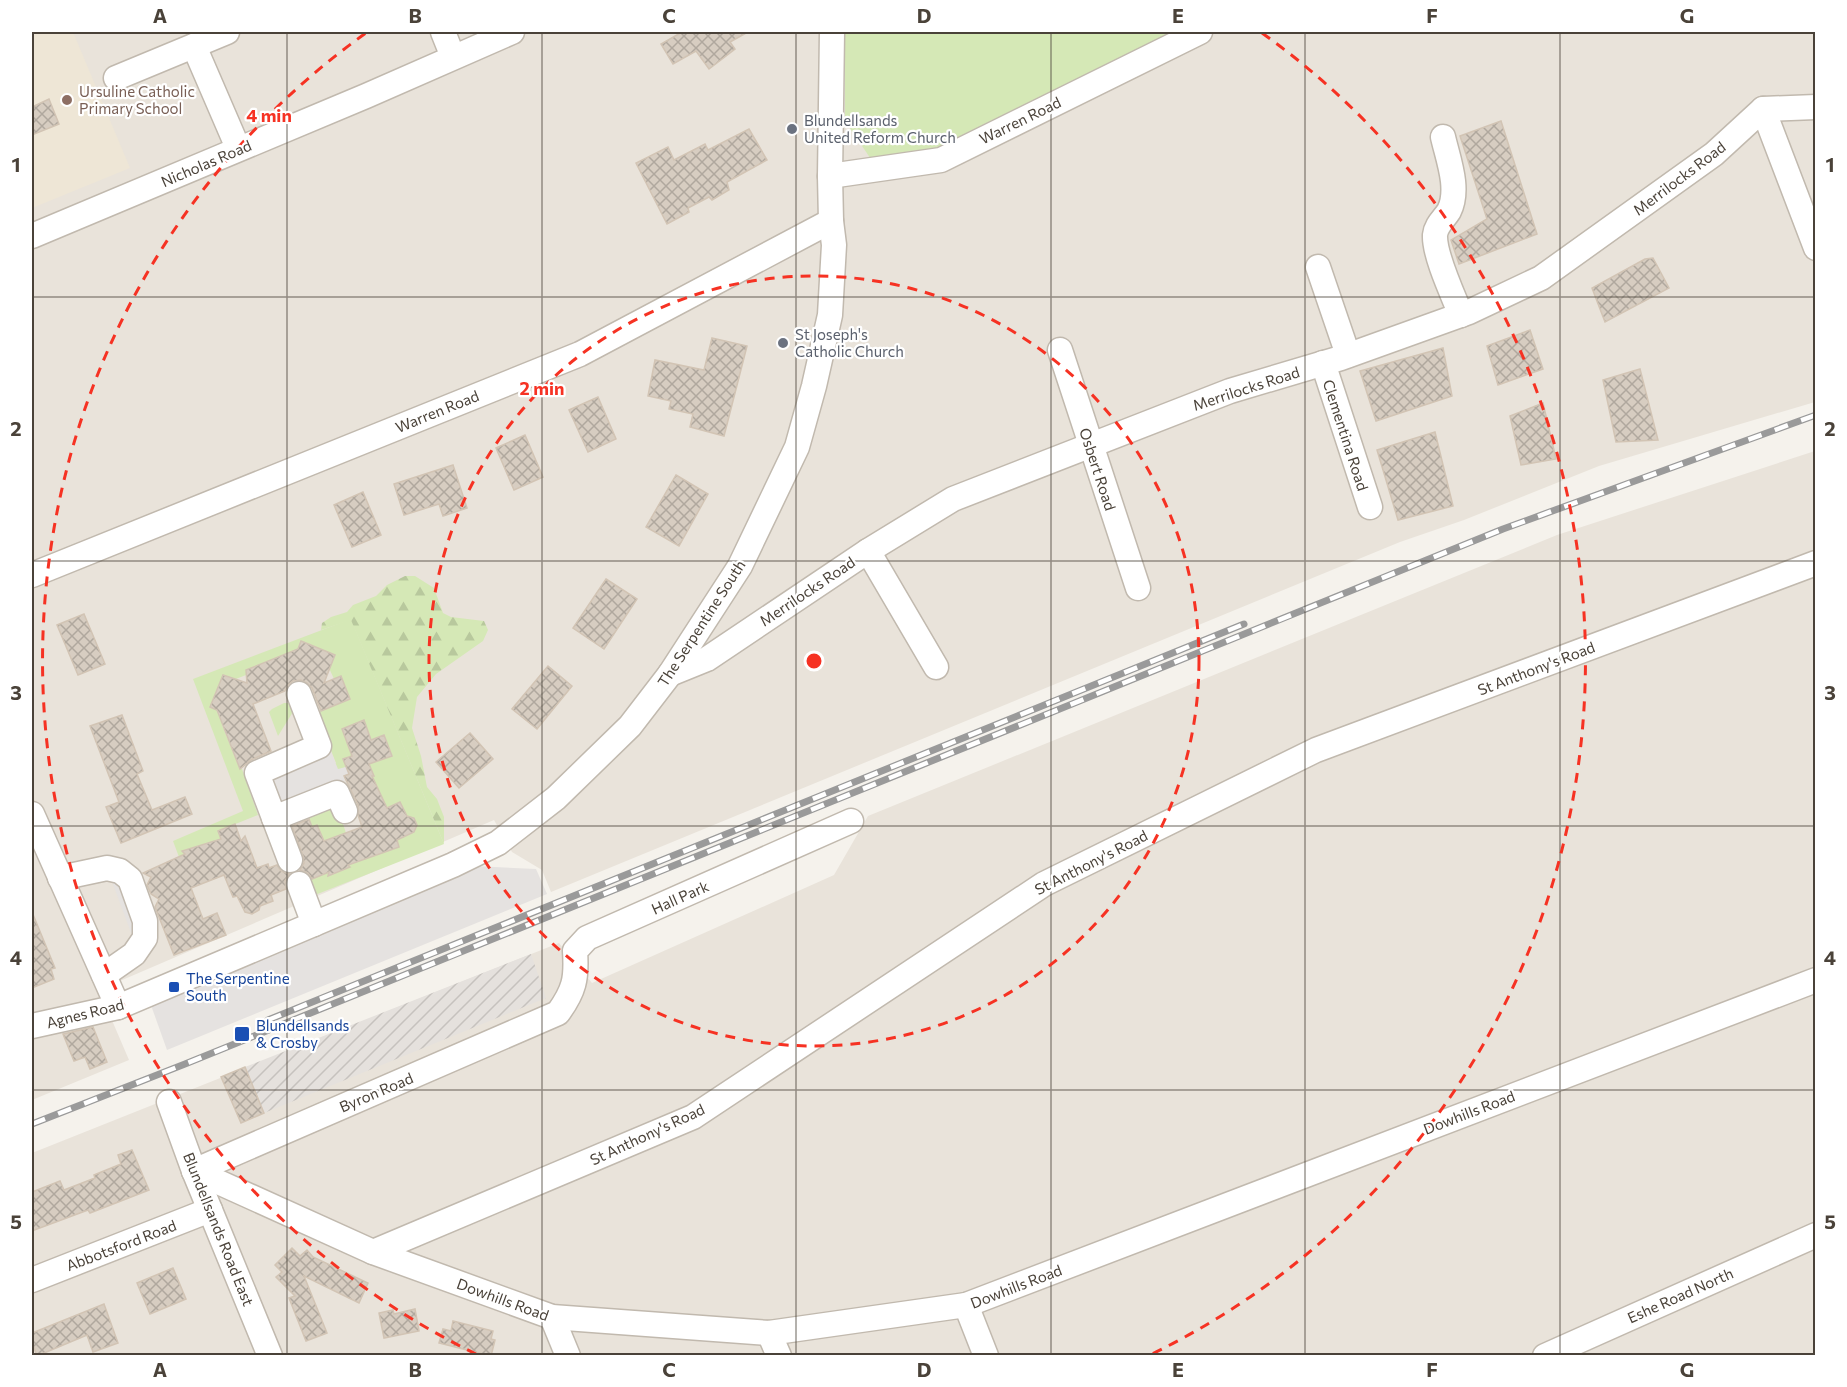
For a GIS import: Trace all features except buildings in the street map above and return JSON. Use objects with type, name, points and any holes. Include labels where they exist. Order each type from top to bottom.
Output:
[{"type":"street","points":[[116,78],[227,32]]},
{"type":"street","points":[[443,32],[453,57]]},
{"type":"street","name":"Nicholas Road","points":[[32,236],[512,32]]},
{"type":"street","name":"The Serpentine South","points":[[271,942],[453,865],[498,843],[556,798],[622,734],[670,674],[740,566],[797,447],[830,315],[834,245],[830,176],[832,32]]},
{"type":"street","name":"Warren Road","points":[[830,176],[940,160],[1200,32]]},
{"type":"street","points":[[194,46],[238,148]]},
{"type":"street","points":[[1815,107],[1763,109],[1815,248]]},
{"type":"street","name":"Merrilocks Road","points":[[670,674],[707,659],[868,551],[953,499],[1230,391],[1348,355],[1461,315],[1541,278],[1714,154],[1763,109]]},
{"type":"street","points":[[1443,137],[1454,187],[1449,210],[1435,232],[1436,247],[1461,315]]},
{"type":"street","name":"Warren Road","points":[[32,575],[580,354],[831,221]]},
{"type":"street","points":[[1318,267],[1348,355]]},
{"type":"street","name":"Osbert Road","points":[[1060,350],[1138,588]]},
{"type":"street","name":"Clementina Road","points":[[1323,363],[1370,507]]},
{"type":"street","points":[[868,551],[936,667]]},
{"type":"street","name":"St Anthony's Road","points":[[374,1252],[693,1117],[1044,884],[1316,750],[1815,563]]},
{"type":"street","points":[[290,860],[257,773],[319,746],[298,694]]},
{"type":"street","points":[[274,818],[337,793],[345,811]]},
{"type":"street","points":[[32,814],[118,1007]]},
{"type":"street","name":"Hall Park","points":[[558,1013],[570,997],[577,973],[574,951],[587,938],[850,821]]},
{"type":"street","points":[[60,878],[107,868],[120,871],[130,879],[145,921],[145,938],[134,954],[104,975]]},
{"type":"street","points":[[299,884],[314,924]]},
{"type":"street","name":"Agnes Road","points":[[32,1026],[118,1007],[271,942]]},
{"type":"street","name":"Dowhills Road","points":[[194,1171],[374,1252],[552,1317],[769,1333],[966,1305],[1815,980]]},
{"type":"street","name":"Byron Road","points":[[194,1171],[558,1013]]},
{"type":"street","name":"Blundellsands Road East","points":[[169,1102],[194,1171],[270,1356]]},
{"type":"street","name":"Abbotsford Road","points":[[32,1280],[210,1210]]},
{"type":"street","name":"Eshe Road North","points":[[1545,1356],[1815,1235]]},
{"type":"street","points":[[966,1305],[986,1356]]},
{"type":"street","points":[[552,1317],[568,1356]]},
{"type":"street","points":[[769,1333],[779,1356]]},
{"type":"shaded area","points":[[32,32],[1815,32],[1815,402],[1599,466],[1464,520],[1400,542],[551,892],[542,870],[512,852],[494,820],[99,990],[129,1060],[32,1100]]},
{"type":"shaded area","name":"Ursuline Catholic Primary School","points":[[32,32],[73,32],[130,168],[32,208]]},
{"type":"shaded area","points":[[1815,451],[1815,1355],[32,1356],[32,1153],[559,943],[592,983],[834,875],[868,816],[1557,535]]},
{"type":"shaded area","points":[[331,752],[338,769],[346,767],[349,774],[344,776],[345,780],[285,814],[271,781],[272,766]]},
{"type":"shaded area","points":[[453,865],[536,869],[547,894],[167,1050],[147,994]]},
{"type":"shaded area","points":[[107,868],[130,879],[137,949]]},
{"type":"shaded area","points":[[531,954],[546,998],[264,1113],[245,1067]]},
{"type":"green space","points":[[845,32],[1200,32],[941,160],[877,168],[845,121]]},
{"type":"green space","points":[[405,576],[415,576],[434,588],[443,613],[451,617],[484,621],[488,630],[483,641],[436,674],[417,697],[412,728],[421,756],[427,787],[437,799],[444,817],[444,844],[351,620],[321,630],[322,623],[331,617],[347,612],[353,605],[376,596],[387,585]]},
{"type":"green space","points":[[351,619],[444,844],[315,895],[305,881],[329,872],[329,876],[350,867],[348,865],[399,847],[395,835],[400,831],[407,836],[414,832],[417,825],[414,818],[407,816],[400,802],[384,810],[371,776],[374,775],[367,765],[392,755],[384,735],[371,740],[364,720],[342,729],[352,756],[344,759],[346,767],[280,791],[336,763],[316,713],[350,699],[334,679],[329,668],[334,655],[302,641],[296,654],[246,670],[246,675],[236,679],[223,675],[210,707],[221,712],[222,725],[240,769],[242,769],[258,815],[218,831],[222,842],[207,843],[183,852],[185,854],[179,857],[173,841],[243,811],[193,679]]},
{"type":"green space","points":[[284,703],[296,707],[278,736],[269,712]]},
{"type":"green space","points":[[333,808],[339,812],[346,833],[324,841],[317,825],[312,827],[308,816]]},
{"type":"railway","points":[[32,1124],[1503,529],[1816,415]]},
{"type":"railway","points":[[268,1020],[1244,624]]},
{"type":"place","name":"Ursuline Catholic Primary School","points":[[67,100]]},
{"type":"place","name":"Blundellsands United Reform Church","points":[[792,129]]},
{"type":"place","name":"St Joseph's Catholic Church","points":[[783,343]]},
{"type":"place","name":"The Serpentine South","points":[[174,987]]},
{"type":"place","name":"Blundellsands & Crosby","points":[[242,1034]]}]
